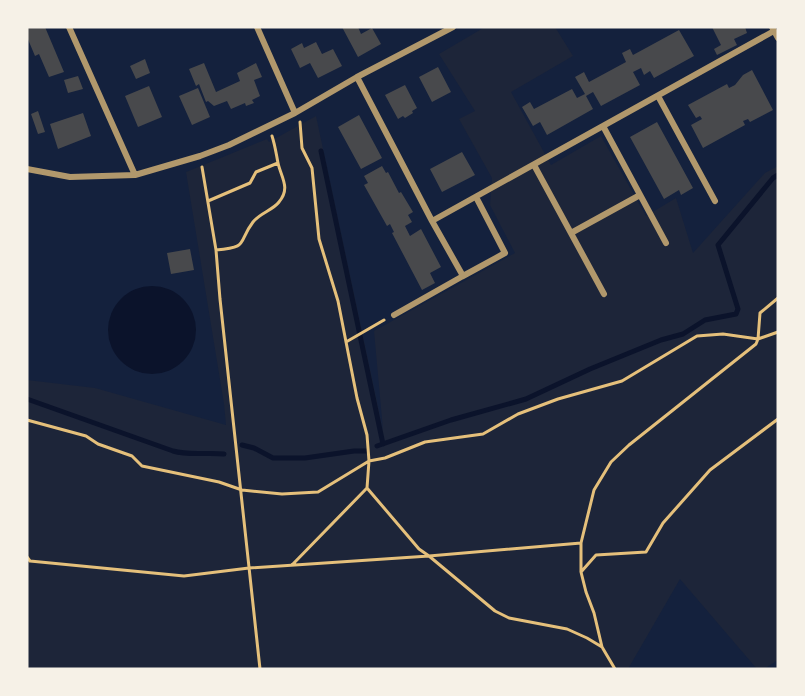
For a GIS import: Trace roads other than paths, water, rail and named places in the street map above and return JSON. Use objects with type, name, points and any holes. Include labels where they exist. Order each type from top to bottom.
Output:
[{"type":"street","points":[[69,27],[135,175]]},
{"type":"street","points":[[257,27],[295,113]]},
{"type":"street","points":[[27,169],[70,177],[135,175],[201,156],[295,113],[357,77],[453,27]]},
{"type":"street","points":[[432,221],[658,96],[773,29],[778,38]]},
{"type":"street","points":[[357,77],[463,276]]},
{"type":"street","points":[[658,96],[715,201]]},
{"type":"street","points":[[603,126],[666,243]]},
{"type":"street","points":[[534,165],[604,294]]},
{"type":"street","points":[[571,233],[640,195]]},
{"type":"street","points":[[394,315],[505,253],[476,197]]},
{"type":"waterway","points":[[321,151],[383,444]]},
{"type":"waterway","points":[[377,446],[451,420],[526,399],[590,369],[661,340],[683,334],[705,320],[736,314],[738,309],[718,245],[773,178],[778,175]]},
{"type":"waterway","points":[[27,399],[173,451],[224,454]]},
{"type":"waterway","points":[[242,445],[254,448],[273,458],[305,458],[366,451]]}]
